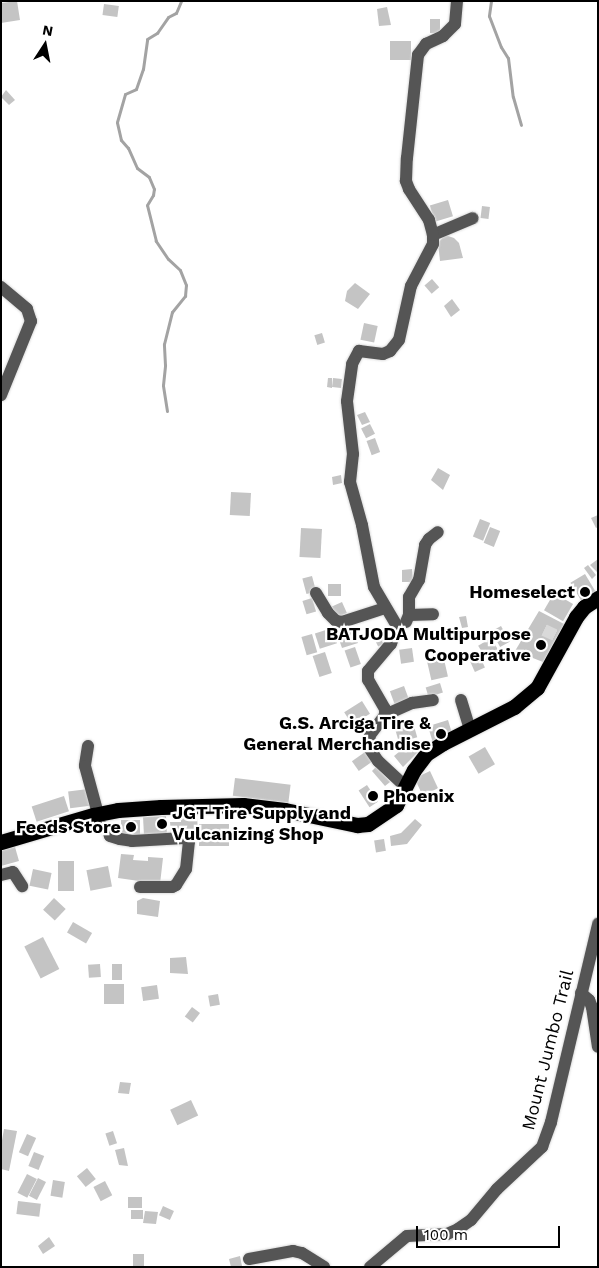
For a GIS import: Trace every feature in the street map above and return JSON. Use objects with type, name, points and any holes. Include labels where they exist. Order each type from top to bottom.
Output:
[{"type":"highway","points":[[1,842],[92,815],[161,807],[242,805],[285,810],[356,825],[368,824],[396,805],[426,754],[443,742],[514,707],[531,694],[545,678],[561,638],[581,611],[598,598]]},
{"type":"street","points":[[385,715],[385,709],[372,688],[368,675],[371,667],[391,644],[397,626],[393,616],[385,608],[374,587],[362,525],[350,482],[353,454],[347,400],[352,364],[359,351],[383,354],[390,351],[399,340],[411,286],[431,250],[433,235],[429,220],[409,189],[406,180],[407,158],[418,55],[426,44],[443,36],[455,24],[457,1]]},
{"type":"street","points":[[433,235],[473,218]]},
{"type":"street","points":[[1,287],[27,309],[31,321],[2,390]]},
{"type":"street","points":[[397,626],[406,622],[410,615],[410,597],[419,580],[425,545],[428,539],[438,532]]},
{"type":"street","points":[[316,593],[328,614],[336,621],[342,622],[385,608]]},
{"type":"street","points":[[410,615],[432,614]]},
{"type":"street","points":[[406,787],[378,761],[368,746],[370,735],[385,715],[412,703],[433,700]]},
{"type":"street","points":[[461,700],[470,729]]},
{"type":"street","points":[[88,746],[86,766],[92,815],[108,830],[110,836],[120,839],[148,841],[178,838],[189,841],[186,870],[176,885],[172,887],[140,887]]},
{"type":"street","points":[[1,875],[13,872],[22,886]]},
{"type":"street","name":"Mount Jumbo Trail","points":[[370,1267],[407,1236],[446,1234],[458,1229],[471,1220],[497,1189],[542,1147],[552,1122],[598,924]]},
{"type":"street","points":[[581,993],[589,1000],[592,1007],[598,1047]]},
{"type":"street","points":[[249,1259],[293,1250],[302,1253],[324,1267]]},
{"type":"building","points":[[17,1],[20,20],[1,23],[1,3]]},
{"type":"building","points":[[104,4],[119,6],[117,17],[102,15]]},
{"type":"building","points":[[387,7],[391,25],[379,26],[377,9]]},
{"type":"building","points":[[430,19],[440,19],[440,33],[430,33]]},
{"type":"building","points":[[390,41],[411,41],[411,60],[390,60]]},
{"type":"building","points":[[6,90],[15,100],[9,105],[1,97]]},
{"type":"building","points":[[448,200],[453,216],[435,222],[430,206]]},
{"type":"building","points":[[482,206],[490,207],[488,219],[481,218]]},
{"type":"building","points":[[445,235],[454,238],[459,243],[463,258],[440,261],[438,243]]},
{"type":"building","points":[[432,279],[439,287],[432,294],[424,286]]},
{"type":"building","points":[[355,283],[370,294],[358,309],[345,301],[347,291]]},
{"type":"building","points":[[452,299],[460,310],[451,317],[444,306]]},
{"type":"building","points":[[364,323],[378,326],[374,343],[360,340]]},
{"type":"building","points":[[322,333],[325,343],[317,345],[314,335]]},
{"type":"building","points":[[328,378],[332,378],[332,388],[327,387]]},
{"type":"building","points":[[333,378],[342,379],[341,388],[332,387]]},
{"type":"building","points":[[365,412],[370,422],[362,425],[357,415]]},
{"type":"building","points":[[370,424],[375,434],[366,438],[361,429]]},
{"type":"building","points":[[375,438],[380,452],[372,455],[367,441]]},
{"type":"building","points":[[438,468],[450,475],[443,490],[431,480]]},
{"type":"building","points":[[341,475],[342,483],[333,485],[332,477]]},
{"type":"building","points":[[231,492],[251,493],[250,516],[230,515]]},
{"type":"building","points":[[598,515],[598,527],[596,528],[591,518]]},
{"type":"building","points":[[480,519],[490,523],[483,541],[473,537]]},
{"type":"building","points":[[490,527],[500,531],[494,547],[484,543]]},
{"type":"building","points":[[301,528],[322,529],[320,558],[299,557]]},
{"type":"building","points":[[598,559],[598,571],[597,572],[590,565]]},
{"type":"building","points":[[588,565],[596,575],[592,579],[584,568]]},
{"type":"building","points":[[412,569],[413,582],[402,582],[402,570]]},
{"type":"building","points":[[585,574],[596,592],[581,601],[570,583]]},
{"type":"building","points":[[312,576],[316,591],[306,594],[302,579]]},
{"type":"building","points":[[328,584],[341,584],[341,596],[328,596]]},
{"type":"building","points":[[554,593],[573,604],[563,621],[544,610]]},
{"type":"building","points":[[312,598],[316,611],[307,614],[302,601]]},
{"type":"building","points":[[342,602],[347,613],[337,617],[332,606]]},
{"type":"building","points":[[539,611],[564,624],[543,662],[515,651]]},
{"type":"building","points":[[466,616],[468,627],[462,628],[459,617]]},
{"type":"building","points":[[501,626],[510,642],[500,647],[491,631]]},
{"type":"building","points":[[349,627],[351,632],[355,631],[358,643],[342,648],[336,631]]},
{"type":"building","points":[[332,628],[337,643],[320,649],[315,634]]},
{"type":"building","points":[[312,634],[317,652],[307,655],[301,637]]},
{"type":"building","points":[[383,634],[387,642],[378,647],[374,639]]},
{"type":"building","points":[[491,638],[500,653],[487,660],[478,646]]},
{"type":"building","points":[[355,647],[361,664],[350,668],[345,651]]},
{"type":"building","points":[[412,648],[414,662],[401,664],[399,650]]},
{"type":"building","points":[[325,652],[332,673],[319,677],[313,656]]},
{"type":"building","points":[[478,652],[485,668],[475,672],[468,656]]},
{"type":"building","points":[[443,655],[448,676],[431,680],[426,659]]},
{"type":"building","points":[[440,683],[443,693],[429,697],[426,687]]},
{"type":"building","points":[[404,686],[409,700],[395,705],[390,691]]},
{"type":"building","points":[[362,701],[370,714],[352,725],[344,712]]},
{"type":"building","points":[[412,719],[417,737],[399,743],[394,724]]},
{"type":"building","points":[[448,720],[453,736],[433,742],[428,726]]},
{"type":"building","points":[[414,743],[420,750],[403,767],[394,756],[405,747],[407,749]]},
{"type":"building","points":[[485,747],[495,764],[479,774],[469,756]]},
{"type":"building","points":[[365,752],[372,762],[359,771],[352,761]]},
{"type":"building","points":[[376,767],[390,782],[385,786],[372,771]]},
{"type":"building","points":[[430,771],[438,788],[423,795],[415,778]]},
{"type":"building","points":[[235,778],[291,785],[288,803],[233,796]]},
{"type":"building","points":[[367,785],[378,802],[370,807],[359,790]]},
{"type":"building","points":[[88,789],[90,806],[70,808],[68,791]]},
{"type":"building","points":[[64,796],[69,811],[37,822],[32,807]]},
{"type":"building","points":[[166,816],[167,833],[144,834],[143,817]]},
{"type":"building","points":[[181,817],[197,817],[198,831],[171,833],[170,822],[181,822]]},
{"type":"building","points":[[415,819],[422,825],[407,844],[391,846],[390,836],[401,833]]},
{"type":"building","points":[[121,820],[140,820],[140,835],[121,835]]},
{"type":"building","points":[[199,824],[229,824],[229,846],[199,846]]},
{"type":"building","points":[[384,839],[386,851],[376,852],[374,841]]},
{"type":"building","points":[[15,847],[19,861],[1,866],[1,851]]},
{"type":"building","points":[[121,854],[134,855],[133,860],[148,861],[148,857],[163,858],[160,884],[118,878]]},
{"type":"building","points":[[58,861],[74,861],[74,891],[58,891]]},
{"type":"building","points":[[108,866],[112,887],[90,891],[86,870]]},
{"type":"building","points":[[33,869],[52,873],[48,890],[29,886]]},
{"type":"building","points":[[54,898],[66,909],[55,921],[43,910]]},
{"type":"building","points":[[143,898],[160,901],[158,917],[137,914],[137,901]]},
{"type":"building","points":[[73,922],[92,933],[86,943],[67,932]]},
{"type":"building","points":[[43,937],[59,969],[41,979],[24,947]]},
{"type":"building","points":[[186,957],[188,974],[170,973],[170,958]]},
{"type":"building","points":[[100,964],[101,977],[89,978],[88,965]]},
{"type":"building","points":[[112,964],[122,964],[122,980],[112,980]]},
{"type":"building","points":[[104,984],[124,984],[124,1004],[104,1004]]},
{"type":"building","points":[[157,985],[159,999],[143,1001],[141,987]]},
{"type":"building","points":[[218,994],[220,1005],[210,1007],[208,996]]},
{"type":"building","points":[[192,1007],[200,1013],[193,1023],[185,1017]]},
{"type":"building","points":[[120,1082],[131,1083],[129,1094],[118,1093]]},
{"type":"building","points":[[191,1100],[198,1115],[177,1125],[170,1110]]},
{"type":"building","points":[[4,1129],[17,1131],[9,1171],[1,1169],[1,1146]]},
{"type":"building","points":[[113,1131],[117,1143],[109,1146],[105,1133]]},
{"type":"building","points":[[27,1134],[36,1138],[28,1156],[19,1152]]},
{"type":"building","points":[[124,1148],[128,1166],[119,1165],[115,1150]]},
{"type":"building","points":[[34,1152],[44,1156],[39,1170],[28,1166]]},
{"type":"building","points":[[87,1168],[96,1179],[86,1187],[77,1176]]},
{"type":"building","points":[[27,1174],[37,1179],[27,1198],[17,1193]]},
{"type":"building","points":[[38,1178],[46,1182],[37,1200],[29,1196]]},
{"type":"building","points":[[53,1180],[65,1182],[62,1198],[50,1196]]},
{"type":"building","points":[[105,1181],[112,1195],[101,1201],[93,1187]]},
{"type":"building","points":[[128,1197],[142,1197],[142,1208],[128,1208]]},
{"type":"building","points":[[18,1201],[41,1204],[39,1217],[16,1214]]},
{"type":"building","points":[[163,1206],[174,1211],[170,1220],[159,1215]]},
{"type":"building","points":[[131,1210],[143,1210],[143,1219],[131,1219]]},
{"type":"building","points":[[145,1211],[158,1212],[156,1224],[143,1223]]},
{"type":"building","points":[[49,1237],[55,1246],[43,1254],[38,1246]]},
{"type":"building","points":[[133,1254],[144,1254],[144,1267],[133,1267]]},
{"type":"building","points":[[240,1256],[242,1266],[231,1267],[229,1259]]},
{"type":"waterway","points":[[167,411],[163,385],[165,365],[164,344],[172,312],[185,296],[186,285],[180,270],[168,259],[156,241],[147,205],[154,189],[149,177],[137,168],[128,148],[121,140],[117,122],[125,94],[136,89],[143,69],[147,39],[157,33],[168,17],[176,13],[181,1]]},
{"type":"waterway","points":[[491,1],[489,16],[501,47],[508,58],[513,97],[521,125]]},
{"type":"tunnel","points":[[544,630],[557,636]]},
{"type":"place","name":"Homeselect","points":[[585,592]]},
{"type":"place","name":"BATJODA Multipurpose Cooperative","points":[[541,645]]},
{"type":"place","name":"G.S. Arciga Tire & General Merchandise","points":[[441,734]]},
{"type":"place","name":"Phoenix","points":[[373,796]]},
{"type":"place","name":"JGT Tire Supply and Vulcanizing Shop","points":[[162,824]]},
{"type":"place","name":"Feeds Store","points":[[131,827]]}]
